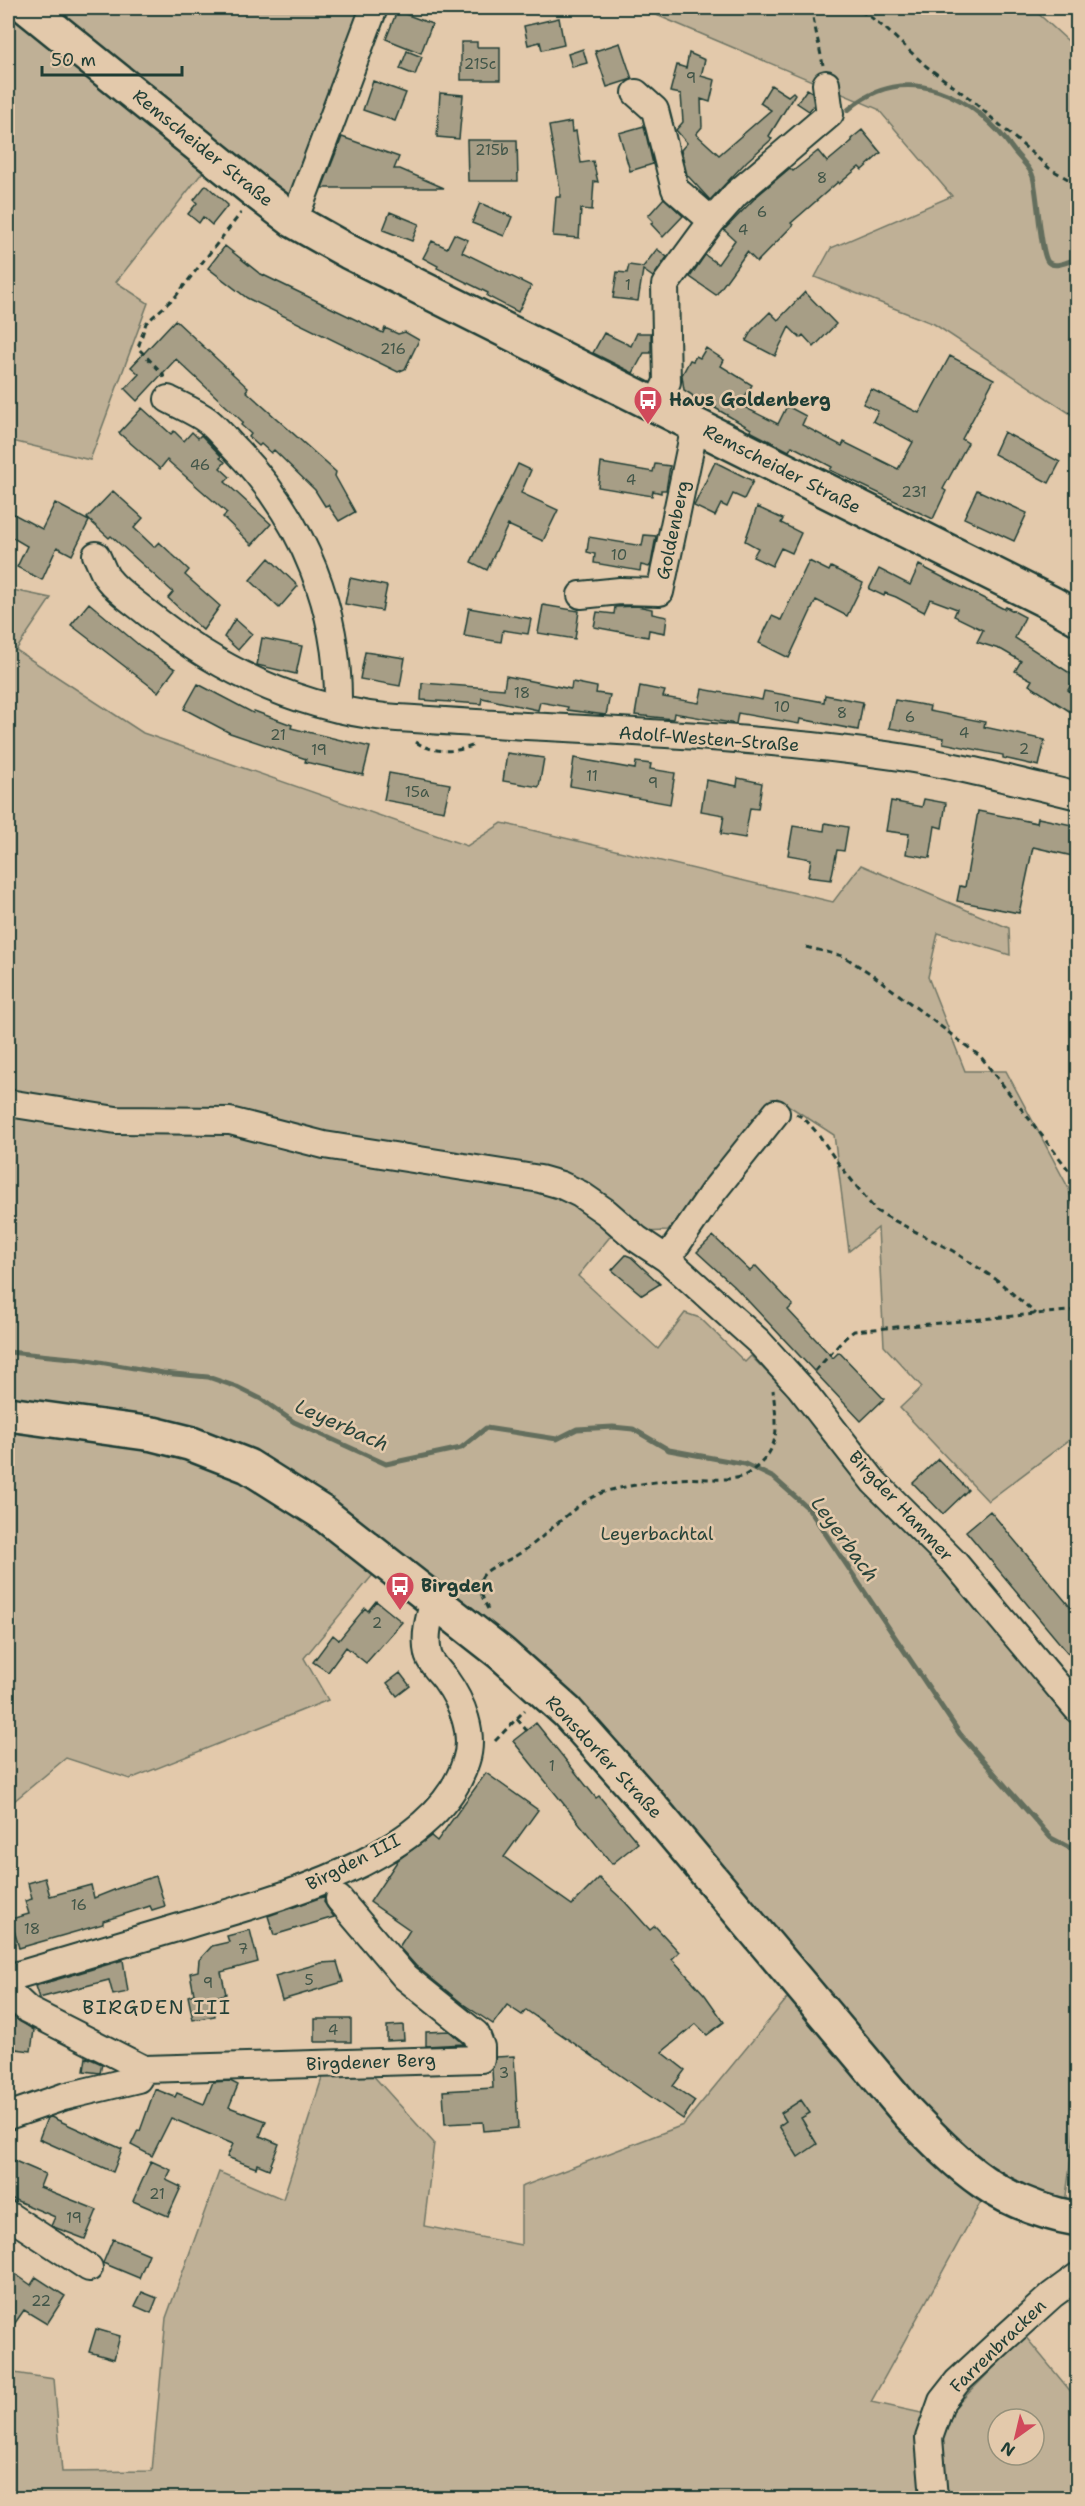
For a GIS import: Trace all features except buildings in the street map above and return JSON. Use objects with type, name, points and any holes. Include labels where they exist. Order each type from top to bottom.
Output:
[{"type":"main road","name":"Remscheider Straße","points":[[28,8],[294,221],[394,277],[1042,598],[1077,618]]},
{"type":"main road","name":"Ronsdorfer Straße","points":[[8,1414],[153,1434],[189,1443],[239,1462],[321,1512],[501,1653],[567,1712],[647,1802],[908,2113],[945,2152],[988,2187],[1017,2202],[1077,2219]]},
{"type":"street","name":"Remscheider Straße","points":[[294,221],[374,8]]},
{"type":"street","points":[[656,406],[667,382],[665,285],[712,221],[736,194],[830,114],[826,84]]},
{"type":"street","points":[[636,93],[655,110],[675,189],[712,221]]},
{"type":"street","points":[[168,399],[207,421],[259,474],[283,506],[302,539],[332,634],[338,708]]},
{"type":"street","name":"Goldenberg","points":[[581,595],[620,591],[660,592],[695,426]]},
{"type":"street","name":"Adolf-Westen-Straße","points":[[96,555],[108,579],[164,626],[193,647],[254,681],[292,697],[366,715],[811,746],[902,758],[973,771],[1077,796]]},
{"type":"street","name":"Birgder Hammer","points":[[8,1103],[116,1120],[230,1120],[324,1145],[540,1179],[561,1185],[579,1194],[667,1259],[759,1342],[800,1387],[874,1482],[954,1562],[1077,1710]]},
{"type":"street","points":[[667,1259],[713,1192],[776,1113]]},
{"type":"street","name":"Birgden III","points":[[8,1978],[313,1886],[378,1854],[419,1827],[444,1801],[459,1780],[467,1760],[470,1741],[460,1704],[450,1685],[428,1656],[426,1630],[434,1601]]},
{"type":"street","name":"Birgdener Berg","points":[[8,1986],[12,1995],[28,2010],[144,2069],[481,2059],[481,2047],[476,2034],[405,1977],[339,1899]]},
{"type":"street","name":"Birgdener Berg","points":[[8,2116],[63,2097],[138,2079],[144,2069]]},
{"type":"street","points":[[8,2215],[89,2268]]},
{"type":"street","name":"Farrenbracken","points":[[934,2499],[929,2438],[942,2401],[957,2382],[999,2343],[1052,2295],[1077,2276]]},
{"type":"path","points":[[811,8],[821,45],[826,84]]},
{"type":"path","points":[[850,8],[886,29],[926,66],[969,98],[1049,168],[1077,185]]},
{"type":"path","points":[[860,12],[863,8]]},
{"type":"path","points":[[168,399],[163,374],[138,348],[146,323],[176,296],[238,217]]},
{"type":"path","points":[[806,947],[843,956],[853,962],[981,1057],[1077,1182]]},
{"type":"path","points":[[776,1113],[785,1108],[804,1118],[876,1211],[953,1251],[998,1280],[1036,1314]]},
{"type":"path","points":[[800,1387],[854,1331],[1077,1311]]},
{"type":"path","points":[[483,1599],[478,1584],[485,1572],[523,1552],[585,1501],[604,1492],[681,1479],[745,1476],[764,1460],[773,1448],[776,1438],[772,1383]]},
{"type":"path","points":[[495,1741],[525,1710]]},
{"type":"path","points":[[517,1719],[527,1731]]},
{"type":"green space","points":[[8,8],[368,8],[290,195],[224,145],[116,282],[148,303],[90,460],[8,440]]},
{"type":"green space","points":[[640,8],[1032,8],[1077,49],[1077,418],[934,324],[815,277],[831,248],[952,196],[878,109]]},
{"type":"green space","name":"Leyerbachtal","points":[[8,589],[51,598],[16,650],[143,733],[467,846],[502,823],[833,902],[861,865],[1009,928],[1010,955],[938,933],[928,977],[965,1071],[1006,1071],[1069,1189],[1078,1228],[1077,1434],[988,1501],[900,1408],[922,1387],[884,1346],[878,1228],[849,1251],[834,1135],[777,1098],[668,1231],[613,1233],[578,1276],[658,1349],[685,1313],[700,1318],[745,1362],[751,1356],[934,1544],[1077,1715],[1078,2107],[1065,2203],[995,2176],[871,2402],[944,2418],[1025,2336],[1077,2399],[1077,2498],[8,2498],[8,2372],[54,2379],[62,2472],[152,2471],[166,2318],[219,2172],[283,2199],[324,2072],[369,2071],[434,2143],[424,2226],[521,2245],[521,2187],[683,2125],[804,1978],[391,1553],[304,1658],[328,1700],[130,1779],[66,1758],[8,1806]]},
{"type":"waterway","points":[[848,110],[870,95],[893,87],[916,86],[939,91],[960,100],[998,131],[1030,170],[1035,185],[1043,247],[1048,262],[1058,265],[1078,258]]},
{"type":"waterway","name":"Leyerbach","points":[[8,1352],[82,1359],[163,1373],[208,1377],[237,1387],[261,1399],[294,1422],[386,1464],[461,1448],[486,1428],[557,1439],[577,1429],[613,1427],[633,1429],[669,1450],[745,1464],[774,1478],[809,1509],[960,1734],[1051,1838],[1072,1849],[1078,1860]]},
{"type":"place","name":"Haus Goldenberg","points":[[648,426]]},
{"type":"place","name":"Birgden","points":[[400,1612]]},
{"type":"district","name":"BIRGDEN III","points":[[157,2007]]}]
